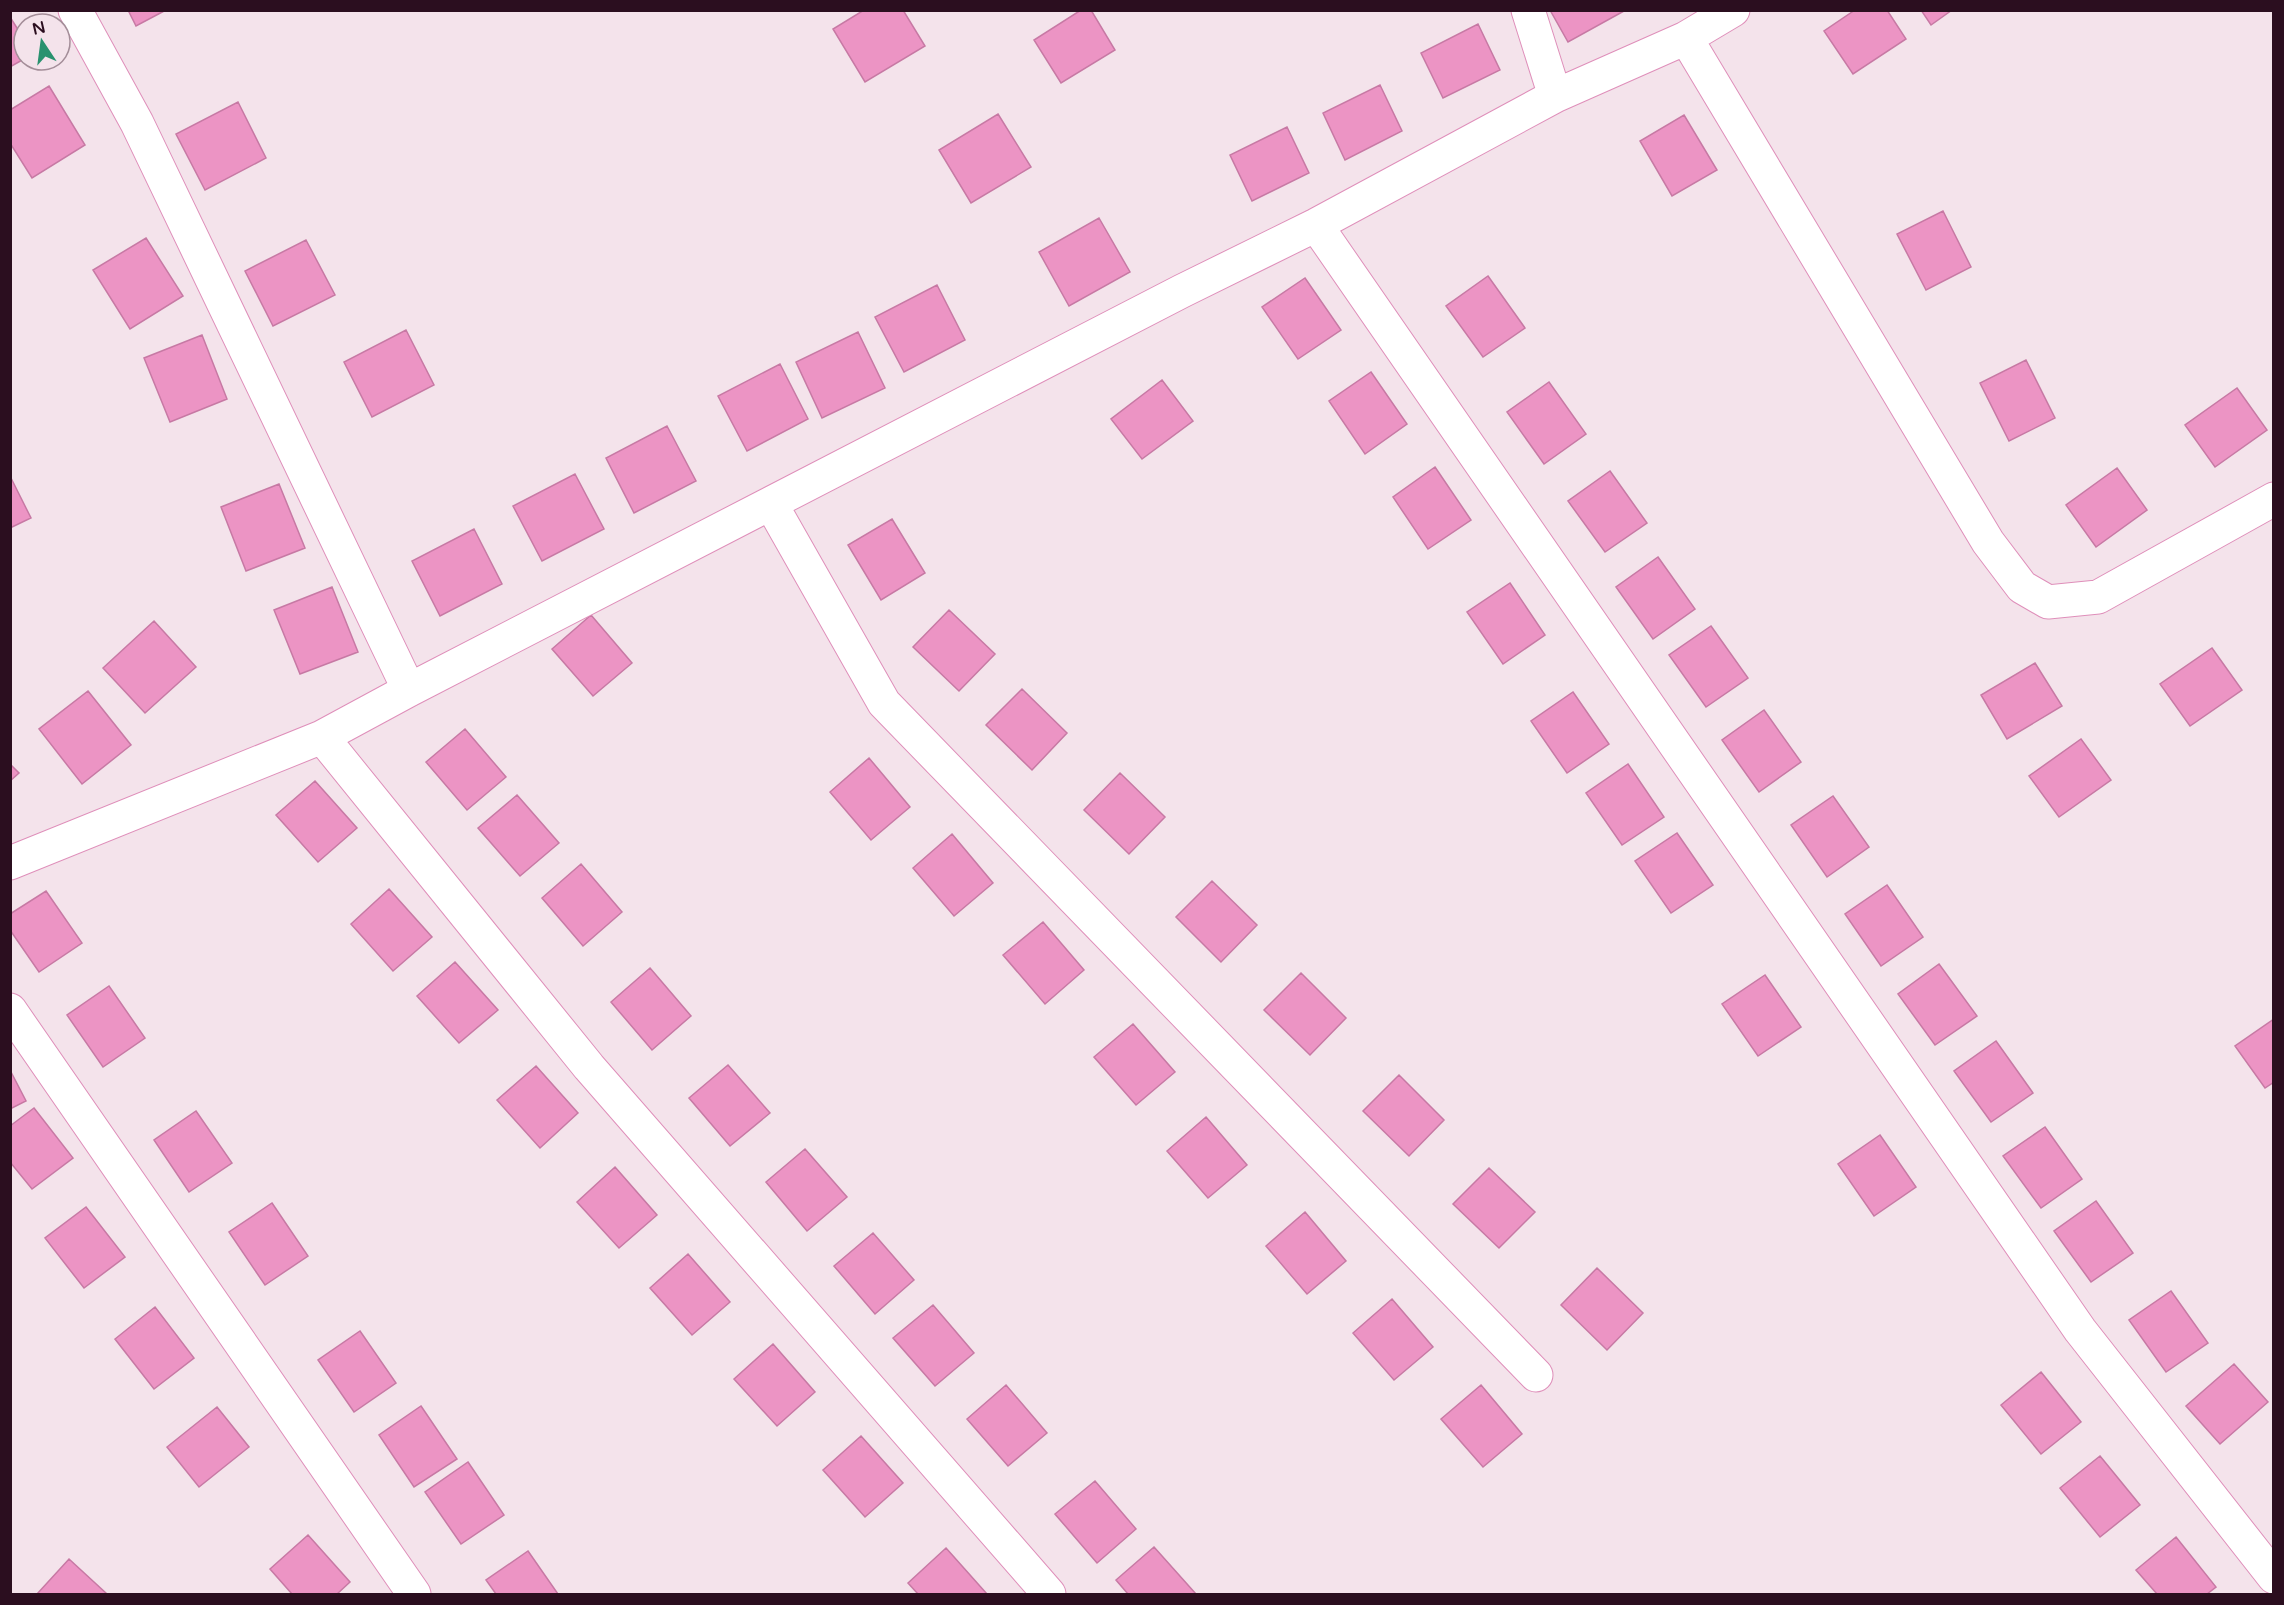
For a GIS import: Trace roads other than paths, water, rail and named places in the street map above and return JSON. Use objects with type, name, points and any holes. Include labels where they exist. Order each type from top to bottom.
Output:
[{"type":"street","points":[[75,10],[137,123],[409,690]]},
{"type":"street","points":[[1528,10],[1555,96]]},
{"type":"street","points":[[10,863],[322,737],[1182,291],[1316,225],[1555,96],[1686,38],[1733,10]]},
{"type":"street","points":[[1686,38],[1982,532],[2022,588],[2048,602],[2098,597],[2274,499]]},
{"type":"street","points":[[1316,225],[2080,1330],[2274,1577]]},
{"type":"street","points":[[771,504],[884,703],[1536,1375]]},
{"type":"street","points":[[322,737],[589,1067],[1048,1594]]},
{"type":"street","points":[[10,1010],[414,1594]]}]
